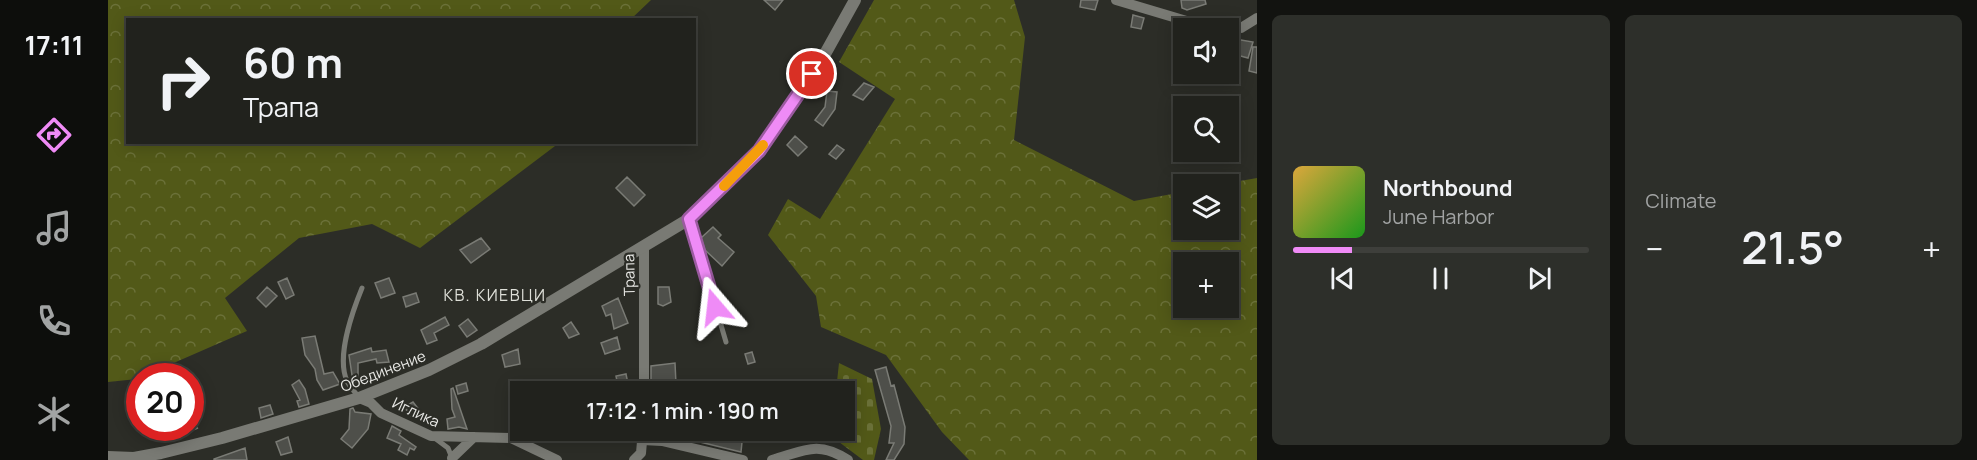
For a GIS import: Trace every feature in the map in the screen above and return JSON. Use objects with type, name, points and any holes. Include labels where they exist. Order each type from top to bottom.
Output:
[{"type":"street","name":"Трапа","points":[[644,381],[644,247],[689,219],[759,151],[825,54],[855,0]]},
{"type":"street","points":[[1116,0],[1176,18]]},
{"type":"street","points":[[1239,28],[1257,18]]},
{"type":"street","name":"Обединение","points":[[108,457],[129,459],[161,453],[359,398],[429,370],[481,344],[644,247]]},
{"type":"street","name":"Иглика","points":[[359,398],[370,403],[381,413],[431,436]]},
{"type":"street","points":[[431,436],[511,438],[557,460]]},
{"type":"street","points":[[452,459],[474,437]]},
{"type":"street","points":[[634,460],[641,453],[643,441]]},
{"type":"street","points":[[662,441],[743,460]]},
{"type":"street","points":[[772,460],[813,448],[830,450],[849,460]]},
{"type":"lane","points":[[689,219],[726,342]]},
{"type":"lane","points":[[359,398],[346,380],[345,347],[349,322],[362,288]]},
{"type":"lane","name":"Иглика","points":[[431,436],[448,448],[452,459]]},
{"type":"green space","points":[[108,0],[651,0],[632,18],[126,18],[126,144],[558,144],[420,248],[372,224],[299,238],[225,298],[247,331],[174,363],[126,363],[126,380],[108,382]]},
{"type":"green space","points":[[874,0],[1014,0],[1025,37],[1014,140],[1134,201],[1173,194],[1173,240],[1239,240],[1239,181],[1257,178],[1257,460],[969,460],[942,432],[886,355],[821,327],[816,296],[768,235],[788,199],[820,219],[895,99],[839,62]]},
{"type":"green space","points":[[839,363],[872,379],[881,429],[874,460],[863,460],[838,441],[855,441],[855,381],[837,381]]},
{"type":"building","points":[[764,0],[783,0],[775,10]]},
{"type":"building","points":[[1081,0],[1098,0],[1095,10],[1080,7]]},
{"type":"building","points":[[1181,0],[1205,0],[1206,4],[1187,10],[1182,8]]},
{"type":"building","points":[[1133,15],[1144,18],[1141,29],[1131,27]]},
{"type":"building","points":[[1239,40],[1253,42],[1248,58],[1239,56]]},
{"type":"building","points":[[1253,47],[1257,47],[1257,73],[1249,71]]},
{"type":"building","points":[[864,83],[874,87],[863,100],[853,95]]},
{"type":"building","points":[[827,91],[837,92],[835,109],[823,126],[815,120],[825,107]]},
{"type":"building","points":[[795,136],[807,147],[798,156],[787,145]]},
{"type":"building","points":[[837,145],[844,150],[836,159],[829,154]]},
{"type":"building","points":[[627,177],[645,195],[634,206],[616,188]]},
{"type":"building","points":[[713,227],[721,235],[718,238],[734,252],[722,266],[705,250],[701,238]]},
{"type":"building","points":[[481,238],[490,249],[471,263],[460,250]]},
{"type":"building","points":[[287,278],[294,295],[286,299],[278,282]]},
{"type":"building","points":[[389,278],[395,293],[381,298],[375,283]]},
{"type":"building","points":[[267,287],[277,296],[266,307],[257,298]]},
{"type":"building","points":[[658,287],[669,287],[671,302],[663,306],[658,304]]},
{"type":"building","points":[[416,293],[419,302],[406,307],[403,297]]},
{"type":"building","points":[[618,298],[628,323],[614,329],[611,314],[606,316],[602,306]]},
{"type":"building","points":[[445,317],[449,325],[434,333],[437,340],[427,344],[421,330]]},
{"type":"building","points":[[468,319],[477,330],[467,337],[459,326]]},
{"type":"building","points":[[571,322],[579,334],[569,338],[563,328]]},
{"type":"building","points":[[315,336],[324,374],[333,372],[340,384],[323,390],[317,380],[315,369],[305,355],[302,338]]},
{"type":"building","points":[[617,337],[620,349],[605,354],[601,343]]},
{"type":"building","points":[[371,348],[372,352],[386,350],[389,362],[377,363],[376,359],[358,363],[358,382],[353,382],[349,355]]},
{"type":"building","points":[[518,349],[520,364],[505,367],[502,355]]},
{"type":"building","points":[[752,352],[755,362],[748,364],[745,354]]},
{"type":"building","points":[[675,363],[676,381],[651,381],[651,366]]},
{"type":"building","points":[[886,367],[891,386],[894,385],[905,427],[904,444],[894,460],[886,460],[894,443],[889,443],[891,426],[875,370]]},
{"type":"building","points":[[626,374],[627,381],[617,381],[616,376]]},
{"type":"building","points":[[299,380],[305,389],[309,404],[299,407],[297,401],[300,400],[292,385]]},
{"type":"building","points":[[466,383],[468,391],[458,394],[456,386]]},
{"type":"building","points":[[453,388],[467,429],[459,427],[448,429],[447,419],[455,417],[452,409],[451,389]]},
{"type":"building","points":[[413,402],[420,411],[411,416],[404,407]]},
{"type":"building","points":[[270,405],[273,414],[261,418],[259,408]]},
{"type":"building","points":[[353,408],[355,412],[371,414],[368,429],[352,448],[341,439],[349,429],[350,409]]},
{"type":"building","points":[[392,426],[401,431],[399,435],[416,447],[414,450],[410,448],[407,455],[398,450],[401,444],[387,438]]},
{"type":"building","points":[[288,437],[292,452],[281,455],[276,442]]},
{"type":"building","points":[[696,441],[742,441],[741,452]]},
{"type":"building","points":[[245,448],[247,460],[214,460],[214,459]]},
{"type":"slow traffic","points":[[724,186],[763,145]]},
{"type":"district","name":"КВ. КИЕВЦИ","points":[[495,295]]},
{"type":"route","points":[[715,307],[689,219],[759,151],[812,74]]}]
